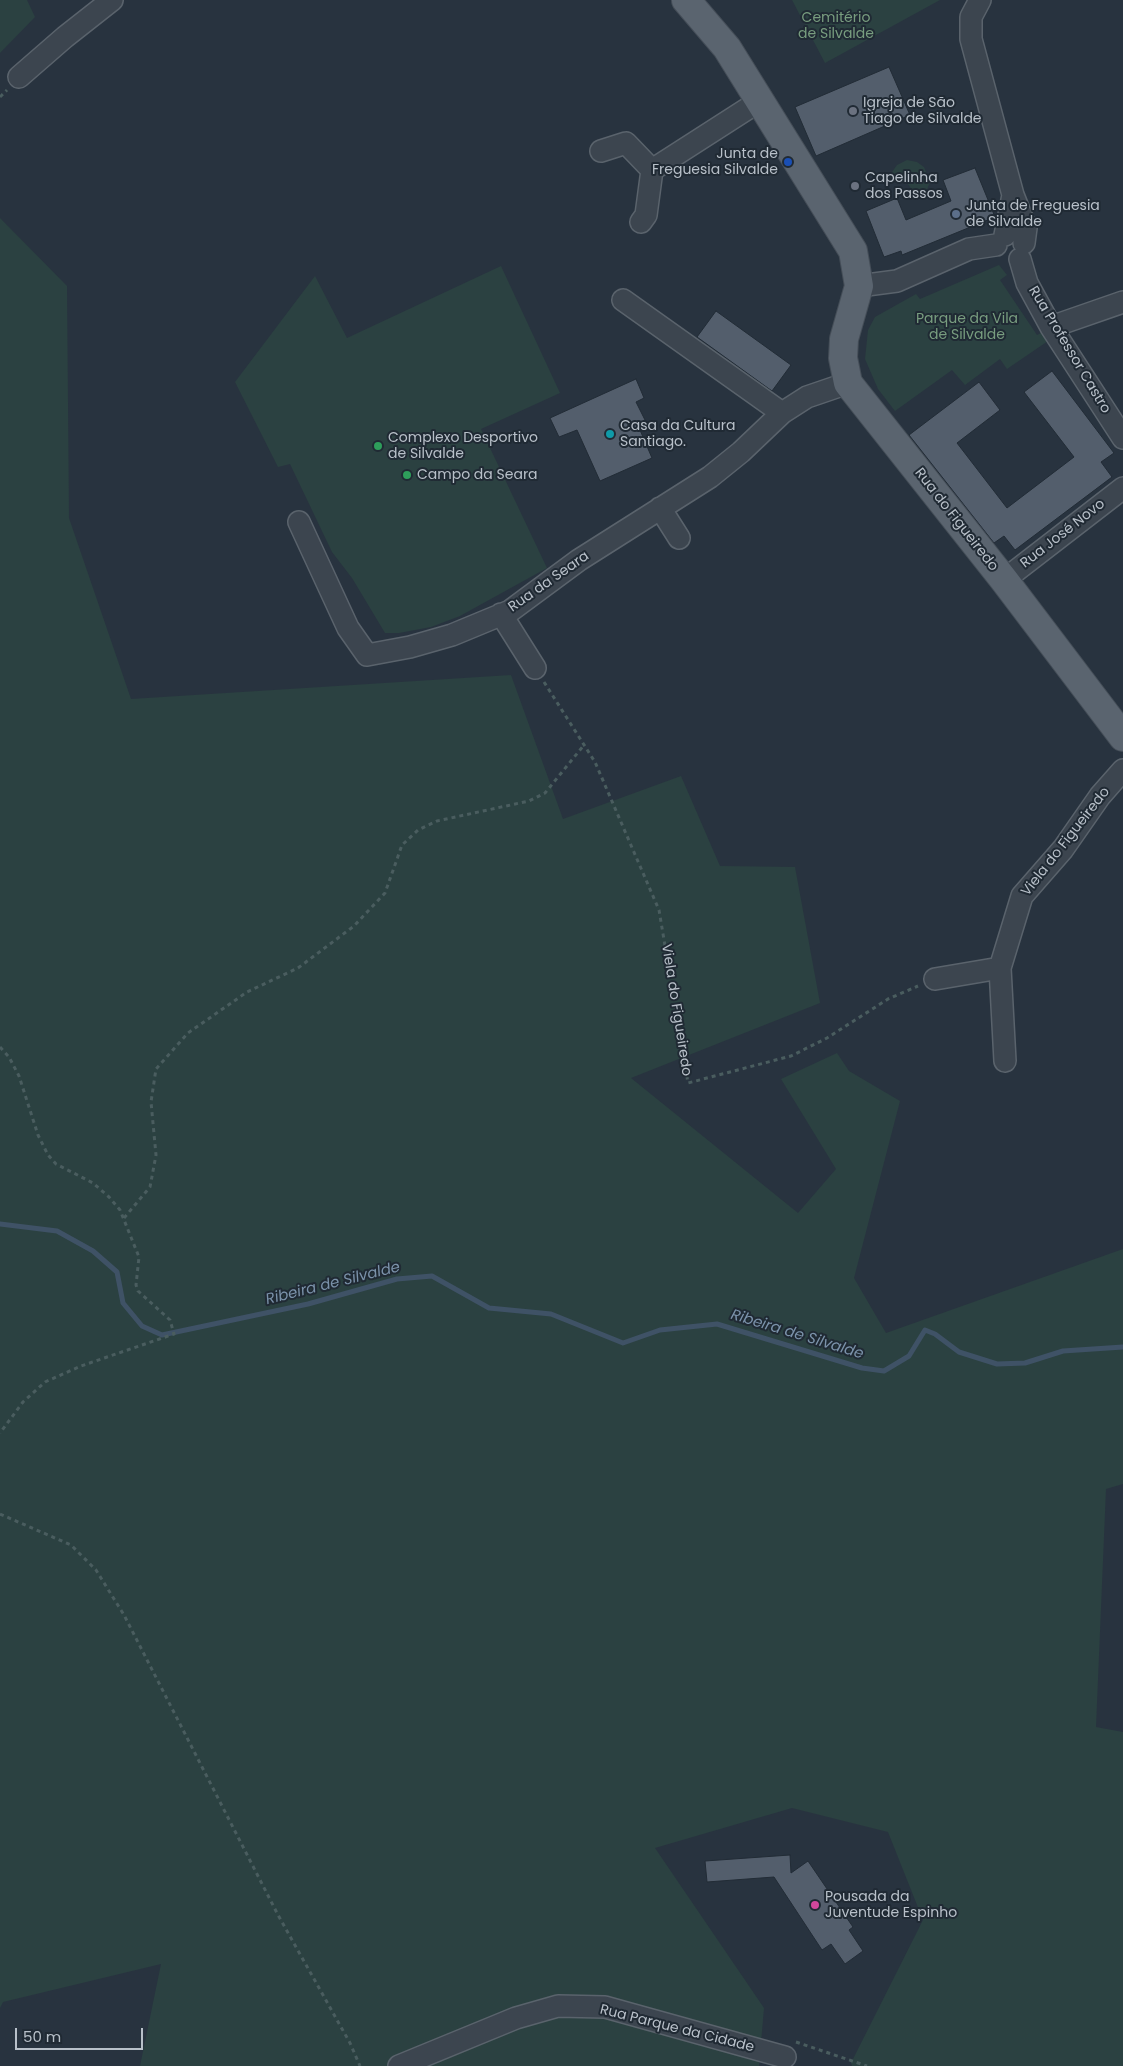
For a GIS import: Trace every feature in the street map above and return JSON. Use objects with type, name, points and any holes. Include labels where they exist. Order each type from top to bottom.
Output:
[{"type":"main road","points":[[686,0],[727,48],[853,251],[859,286]]},
{"type":"main road","name":"Rua do Figueiredo","points":[[859,286],[844,339],[843,358],[848,383],[1004,580],[1123,737]]},
{"type":"street","points":[[19,77],[112,0]]},
{"type":"street","points":[[859,286],[880,285],[897,281],[969,249],[1011,245],[1013,194],[971,39],[971,17],[980,0]]},
{"type":"street","points":[[641,222],[646,215],[652,170],[761,100]]},
{"type":"street","points":[[601,151],[626,143],[652,170]]},
{"type":"street","name":"Rua Professor Castro","points":[[1011,245],[1027,283],[1051,327],[1123,438]]},
{"type":"street","points":[[624,300],[782,413]]},
{"type":"street","points":[[1051,327],[1123,302]]},
{"type":"street","name":"Rua da Seara","points":[[299,522],[348,628],[367,655],[410,647],[452,635],[510,611],[579,560],[710,477],[741,452],[782,413],[807,397],[848,383]]},
{"type":"street","name":"Rua José Novo","points":[[1004,580],[1123,488]]},
{"type":"street","points":[[660,508],[679,538]]},
{"type":"street","points":[[501,614],[535,668]]},
{"type":"street","name":"Viela do Figueiredo","points":[[1000,968],[1022,896],[1063,849],[1100,796],[1123,770]]},
{"type":"street","points":[[935,978],[1000,968],[1005,1061]]},
{"type":"street","name":"Rua Parque da Cidade","points":[[399,2066],[516,2018],[558,2006],[605,2007],[791,2049]]},
{"type":"path","name":"Viela do Figueiredo","points":[[535,668],[595,762],[659,910],[688,1083],[791,1056],[827,1038],[888,999],[935,978]]},
{"type":"path","points":[[124,1218],[150,1187],[156,1155],[151,1102],[156,1069],[188,1033],[246,992],[298,968],[354,926],[384,893],[402,845],[418,830],[437,821],[529,801],[544,793],[584,745]]},
{"type":"path","points":[[0,1048],[10,1057],[19,1076],[35,1126],[48,1155],[56,1164],[93,1183],[109,1196],[124,1218],[139,1257],[136,1285],[138,1291],[170,1320],[174,1334],[81,1366],[45,1382],[23,1402],[0,1433]]},
{"type":"path","points":[[0,1514],[71,1545],[96,1570],[124,1615],[278,1915],[350,2043],[360,2066]]},
{"type":"path","points":[[791,2049],[867,2066]]},
{"type":"green space","points":[[0,0],[27,0],[35,17],[0,53]]},
{"type":"green space","name":"Cemitério de Silvalde","points":[[792,0],[940,0],[825,63]]},
{"type":"green space","points":[[907,160],[917,162],[924,167],[930,182],[926,192],[922,193],[912,190],[908,184],[896,181],[893,176],[892,172],[897,165]]},
{"type":"green space","points":[[0,218],[67,286],[69,518],[131,699],[511,675],[563,819],[681,776],[720,866],[795,867],[820,1003],[631,1078],[798,1213],[836,1169],[781,1079],[837,1053],[849,1071],[900,1101],[854,1278],[886,1333],[1123,1249],[1123,1484],[1106,1489],[1096,1727],[1123,1732],[1123,2066],[852,2066],[851,2063],[923,1920],[888,1832],[792,1808],[655,1848],[764,2008],[759,2066],[140,2066],[161,1964],[3,2002],[0,2008]]},
{"type":"green space","name":"Parque da Vila de Silvalde","points":[[999,265],[1007,275],[1000,280],[1037,335],[1043,332],[1048,341],[1007,369],[1000,359],[965,385],[952,370],[895,411],[878,389],[865,359],[868,330],[875,317],[916,294],[920,299]]},
{"type":"green space","name":"Complexo Desportivo de Silvalde","points":[[501,266],[560,393],[481,429],[547,568],[460,616],[431,627],[399,633],[385,633],[352,578],[332,552],[290,464],[278,467],[235,382],[315,276],[347,338]]},
{"type":"building","name":"Igreja de São Tiago de Silvalde","points":[[889,67],[910,115],[816,156],[795,107]]},
{"type":"building","name":"Junta de Freguesia de Silvalde","points":[[975,168],[995,217],[902,255],[901,251],[884,257],[866,211],[897,198],[906,220],[951,201],[943,180]]},
{"type":"building","points":[[716,311],[791,365],[772,391],[697,337]]},
{"type":"building","points":[[1052,371],[1114,453],[1101,462],[1112,477],[1015,550],[1004,536],[994,543],[909,435],[979,382],[1000,410],[957,443],[1007,508],[1074,457],[1024,392]]},
{"type":"building","name":"Casa da Cultura Santiago.","points":[[636,379],[644,398],[636,402],[648,426],[640,430],[652,458],[600,481],[577,430],[559,437],[550,418]]},
{"type":"building","name":"Pousada da Juventude Espinho","points":[[790,1855],[791,1873],[808,1861],[853,1927],[849,1930],[863,1951],[845,1964],[831,1944],[822,1950],[774,1877],[707,1882],[705,1861]]},
{"type":"waterway","name":"Ribeira de Silvalde","points":[[0,1224],[57,1231],[93,1251],[117,1272],[123,1303],[142,1326],[162,1335],[308,1304],[397,1279],[432,1276],[489,1308],[551,1314],[623,1343],[660,1330],[717,1324],[862,1368],[884,1371],[909,1356],[925,1330],[935,1334],[959,1352],[997,1364],[1025,1363],[1063,1351],[1123,1347]]},
{"type":"place","name":"Igreja de São Tiago de Silvalde","points":[[853,111]]},
{"type":"place","name":"Junta de Freguesia Silvalde","points":[[788,162]]},
{"type":"place","name":"Capelinha dos Passos","points":[[855,186]]},
{"type":"place","name":"Junta de Freguesia de Silvalde","points":[[956,214]]},
{"type":"place","name":"Casa da Cultura Santiago.","points":[[610,434]]},
{"type":"place","name":"Complexo Desportivo de Silvalde","points":[[378,446]]},
{"type":"place","name":"Campo da Seara","points":[[407,475]]},
{"type":"place","name":"Pousada da Juventude Espinho","points":[[815,1905]]}]
